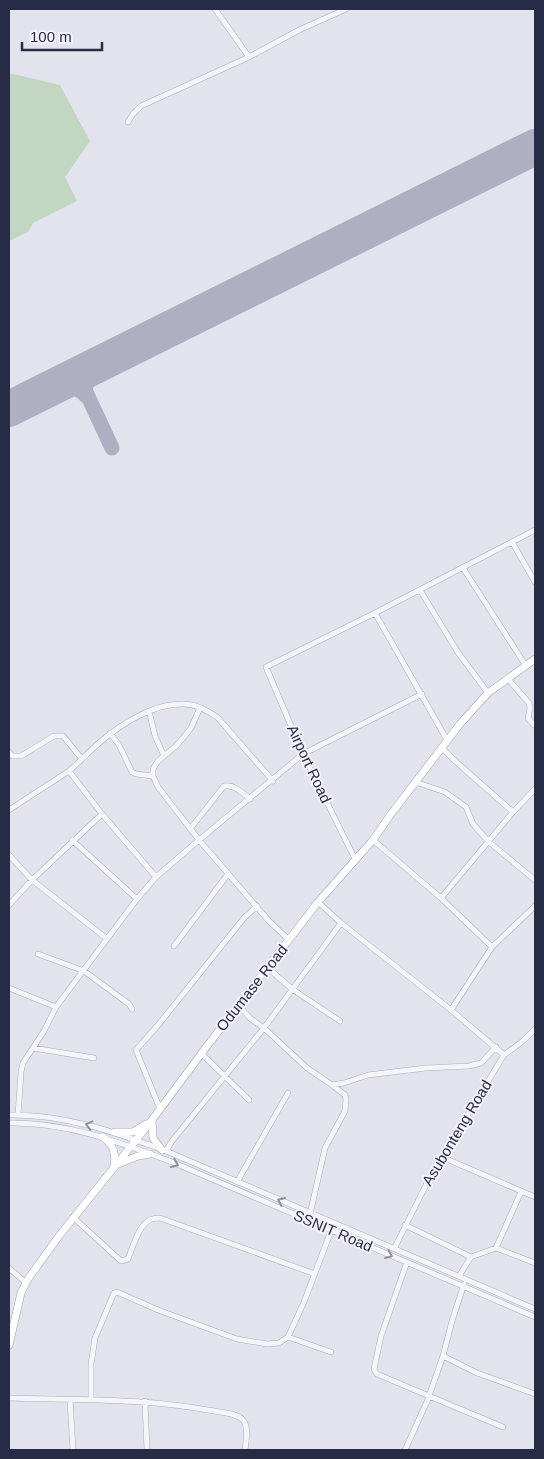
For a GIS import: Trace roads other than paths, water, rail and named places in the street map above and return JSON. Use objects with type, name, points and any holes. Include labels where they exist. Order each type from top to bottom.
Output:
[{"type":"main road","name":"Odumase Road","points":[[9,1345],[17,1308],[26,1283],[74,1218],[152,1120],[318,902],[373,840],[441,747],[488,693],[535,659]]},
{"type":"main road","points":[[115,1132],[132,1132],[152,1120],[153,1138],[164,1150]]},
{"type":"main road","points":[[103,1137],[110,1143],[114,1151],[115,1167],[138,1156],[150,1154]]},
{"type":"street","points":[[215,9],[249,57]]},
{"type":"street","points":[[128,122],[141,106],[249,57],[299,30],[346,9]]},
{"type":"street","points":[[447,740],[375,613],[535,530]]},
{"type":"street","points":[[512,542],[535,582]]},
{"type":"street","points":[[463,568],[526,666]]},
{"type":"street","points":[[420,590],[456,651],[488,693]]},
{"type":"street","name":"Airport Road","points":[[355,859],[303,754],[266,667],[375,613]]},
{"type":"street","points":[[508,679],[529,703],[528,718],[534,725]]},
{"type":"street","points":[[18,1115],[23,1063],[56,1007],[84,971],[106,938],[156,877],[303,754],[422,694]]},
{"type":"street","points":[[9,810],[70,771],[110,733],[149,711],[176,704],[193,705],[217,718],[273,780]]},
{"type":"street","points":[[200,708],[191,728],[176,746],[158,761],[153,769],[153,776],[158,787],[199,840],[276,929],[290,940]]},
{"type":"street","points":[[149,711],[154,736],[164,756]]},
{"type":"street","points":[[110,733],[119,745],[132,772],[153,776]]},
{"type":"street","points":[[9,752],[12,756],[21,756],[54,736],[63,736],[82,759]]},
{"type":"street","points":[[441,747],[513,812]]},
{"type":"street","points":[[70,771],[102,814],[156,877]]},
{"type":"street","points":[[414,782],[446,792],[466,807],[473,824],[489,842],[535,880]]},
{"type":"street","points":[[190,829],[224,786],[240,790],[250,799]]},
{"type":"street","points":[[440,898],[535,789]]},
{"type":"street","points":[[9,905],[72,840],[102,814]]},
{"type":"street","points":[[72,840],[137,899]]},
{"type":"street","points":[[373,840],[440,898],[492,947]]},
{"type":"street","points":[[9,855],[32,880],[106,938]]},
{"type":"street","points":[[174,946],[228,874]]},
{"type":"street","points":[[318,902],[341,923],[451,1010],[504,1055]]},
{"type":"street","points":[[160,1109],[136,1050],[244,918],[257,906]]},
{"type":"street","points":[[451,1010],[492,947],[535,906]]},
{"type":"street","points":[[164,1150],[226,1077],[341,923]]},
{"type":"street","points":[[38,954],[84,971],[129,1004],[132,1009]]},
{"type":"street","points":[[268,968],[292,988],[340,1021]]},
{"type":"street","points":[[9,988],[56,1007]]},
{"type":"street","points":[[239,1006],[251,1019],[264,1028],[307,1068],[344,1095],[345,1110],[325,1148],[310,1214]]},
{"type":"street","name":"Asubonteng Road","points":[[394,1248],[442,1157],[504,1055],[535,1029]]},
{"type":"street","points":[[332,1085],[368,1075],[426,1068],[469,1066],[481,1063],[496,1047]]},
{"type":"street","points":[[33,1048],[94,1058]]},
{"type":"street","points":[[201,1054],[249,1100]]},
{"type":"street","points":[[236,1182],[288,1094]]},
{"type":"street","name":"SSNIT Road","points":[[9,1115],[74,1121],[115,1132],[164,1150],[535,1309]]},
{"type":"street","name":"SSNIT Road","points":[[9,1123],[73,1129],[130,1146],[464,1285],[535,1317]]},
{"type":"street","points":[[442,1157],[535,1198]]},
{"type":"street","points":[[496,1248],[521,1192]]},
{"type":"street","points":[[74,1218],[121,1261],[128,1259],[144,1224],[152,1219],[160,1218],[315,1274]]},
{"type":"street","points":[[406,1225],[471,1256]]},
{"type":"street","points":[[91,1400],[91,1364],[96,1338],[114,1292],[238,1339],[267,1344],[279,1343],[288,1337],[331,1231]]},
{"type":"street","points":[[459,1276],[471,1256],[496,1248],[535,1263]]},
{"type":"street","points":[[408,1262],[381,1336],[374,1360],[374,1369],[377,1374],[503,1427]]},
{"type":"street","points":[[9,1268],[26,1283]]},
{"type":"street","points":[[405,1450],[429,1396],[466,1279]]},
{"type":"street","points":[[493,1298],[496,1292]]},
{"type":"street","points":[[288,1337],[331,1352]]},
{"type":"street","points":[[443,1356],[477,1373],[535,1394]]},
{"type":"street","points":[[9,1398],[145,1401],[185,1405],[235,1415],[243,1420],[246,1427],[245,1450]]},
{"type":"street","points":[[70,1400],[73,1450]]},
{"type":"street","points":[[145,1401],[147,1450]]}]
